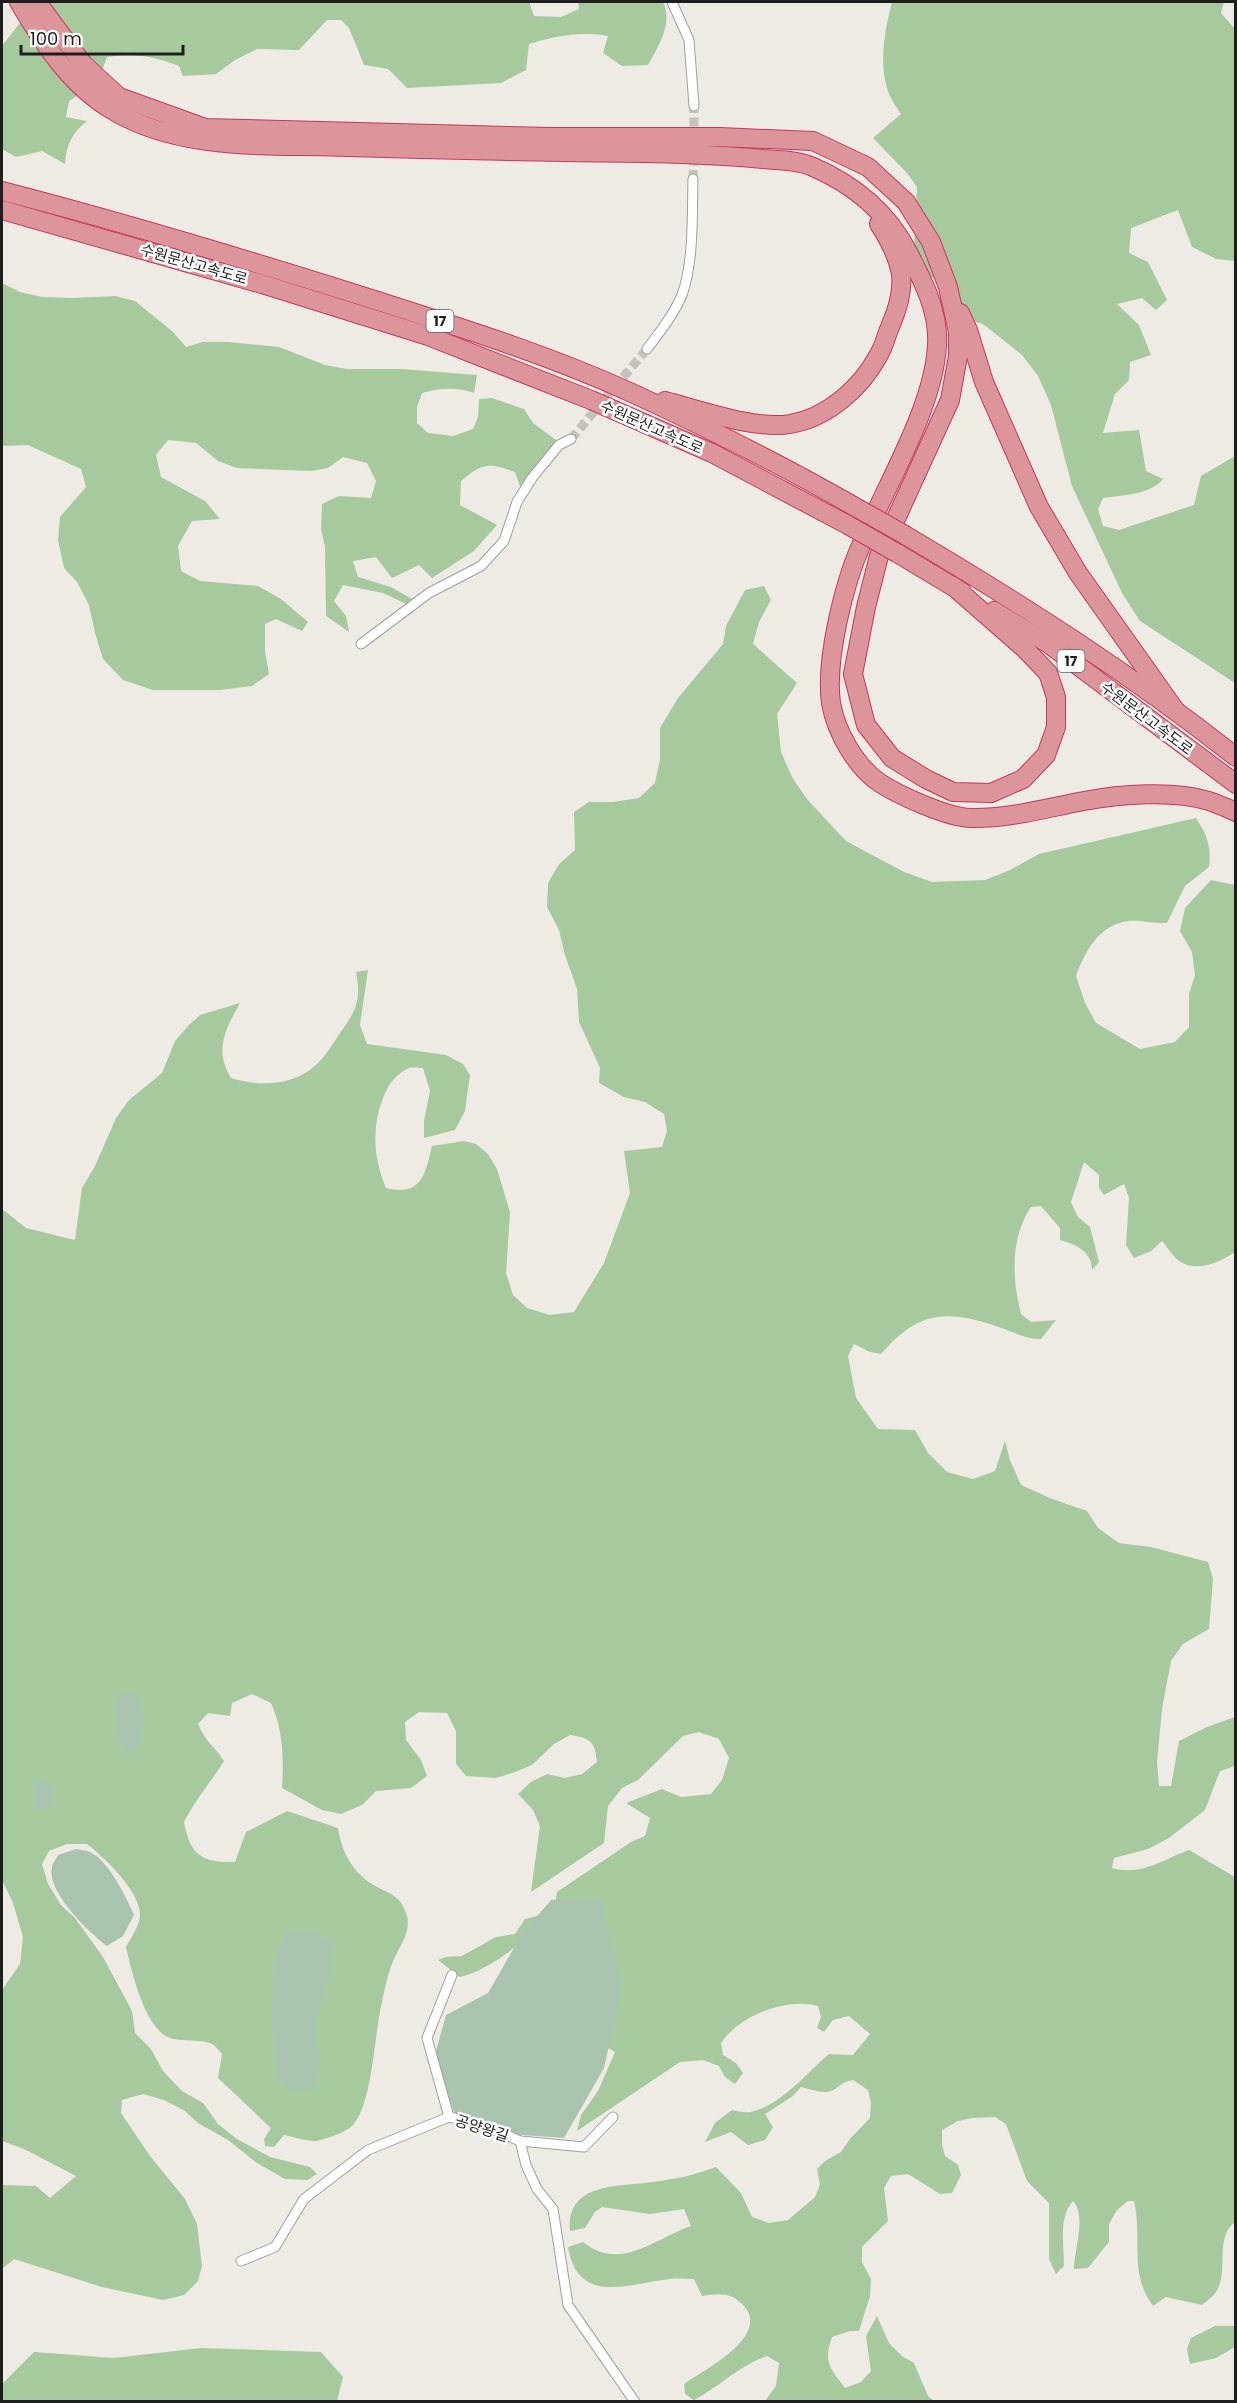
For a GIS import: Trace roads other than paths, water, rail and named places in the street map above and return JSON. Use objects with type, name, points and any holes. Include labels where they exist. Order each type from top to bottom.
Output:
[{"type":"highway","points":[[19,2],[45,46],[76,81],[111,110],[152,129],[203,141],[374,148],[719,154],[804,163],[842,182],[874,204],[902,239],[927,290],[938,339],[935,369],[918,417],[860,546],[845,591],[832,654],[831,702],[844,745],[878,782],[932,809],[965,818],[1017,815],[1090,800],[1160,795],[1204,800],[1236,812]]},
{"type":"highway","points":[[38,2],[83,64],[119,97],[205,128],[539,136],[720,136],[813,141],[868,167],[906,202],[931,242],[968,330],[984,382],[1039,507],[1078,573],[1174,710]]},
{"type":"highway","name":"수원문산고속도로","points":[[2,190],[176,239],[370,298],[532,353],[630,392],[797,474],[1015,600],[1113,664],[1236,757]]},
{"type":"highway","points":[[630,392],[751,423],[790,424],[816,415],[838,402],[860,382],[879,356],[900,302],[900,274],[886,234],[858,193]]},
{"type":"highway","name":"수원문산고속도로","points":[[2,210],[262,284],[428,336],[591,400],[679,439],[848,525],[1049,644],[1236,784]]},
{"type":"highway","points":[[948,287],[957,332],[958,356],[950,400],[879,556],[853,674],[866,725],[892,758],[953,792],[991,793],[1023,779],[1046,755],[1056,727],[1056,697],[1048,673],[1025,649],[953,586]]},
{"type":"street","points":[[672,2],[689,40],[694,106]]},
{"type":"street","points":[[647,349],[674,311],[683,290],[689,257],[693,179]]},
{"type":"street","points":[[361,644],[429,593],[481,566],[504,541],[517,502],[532,478],[559,445],[572,439]]},
{"type":"street","points":[[449,2117],[427,2038],[452,1975]]},
{"type":"street","name":"공양왕길","points":[[241,2261],[274,2247],[304,2199],[368,2150],[449,2117],[481,2124],[520,2141],[526,2165],[537,2189],[553,2209],[568,2305],[635,2402]]},
{"type":"street","points":[[520,2141],[584,2147],[613,2117]]},
{"type":"tunnel","points":[[694,106],[694,140]]},
{"type":"tunnel","points":[[693,179],[694,154]]},
{"type":"tunnel","points":[[571,439],[647,349]]}]
